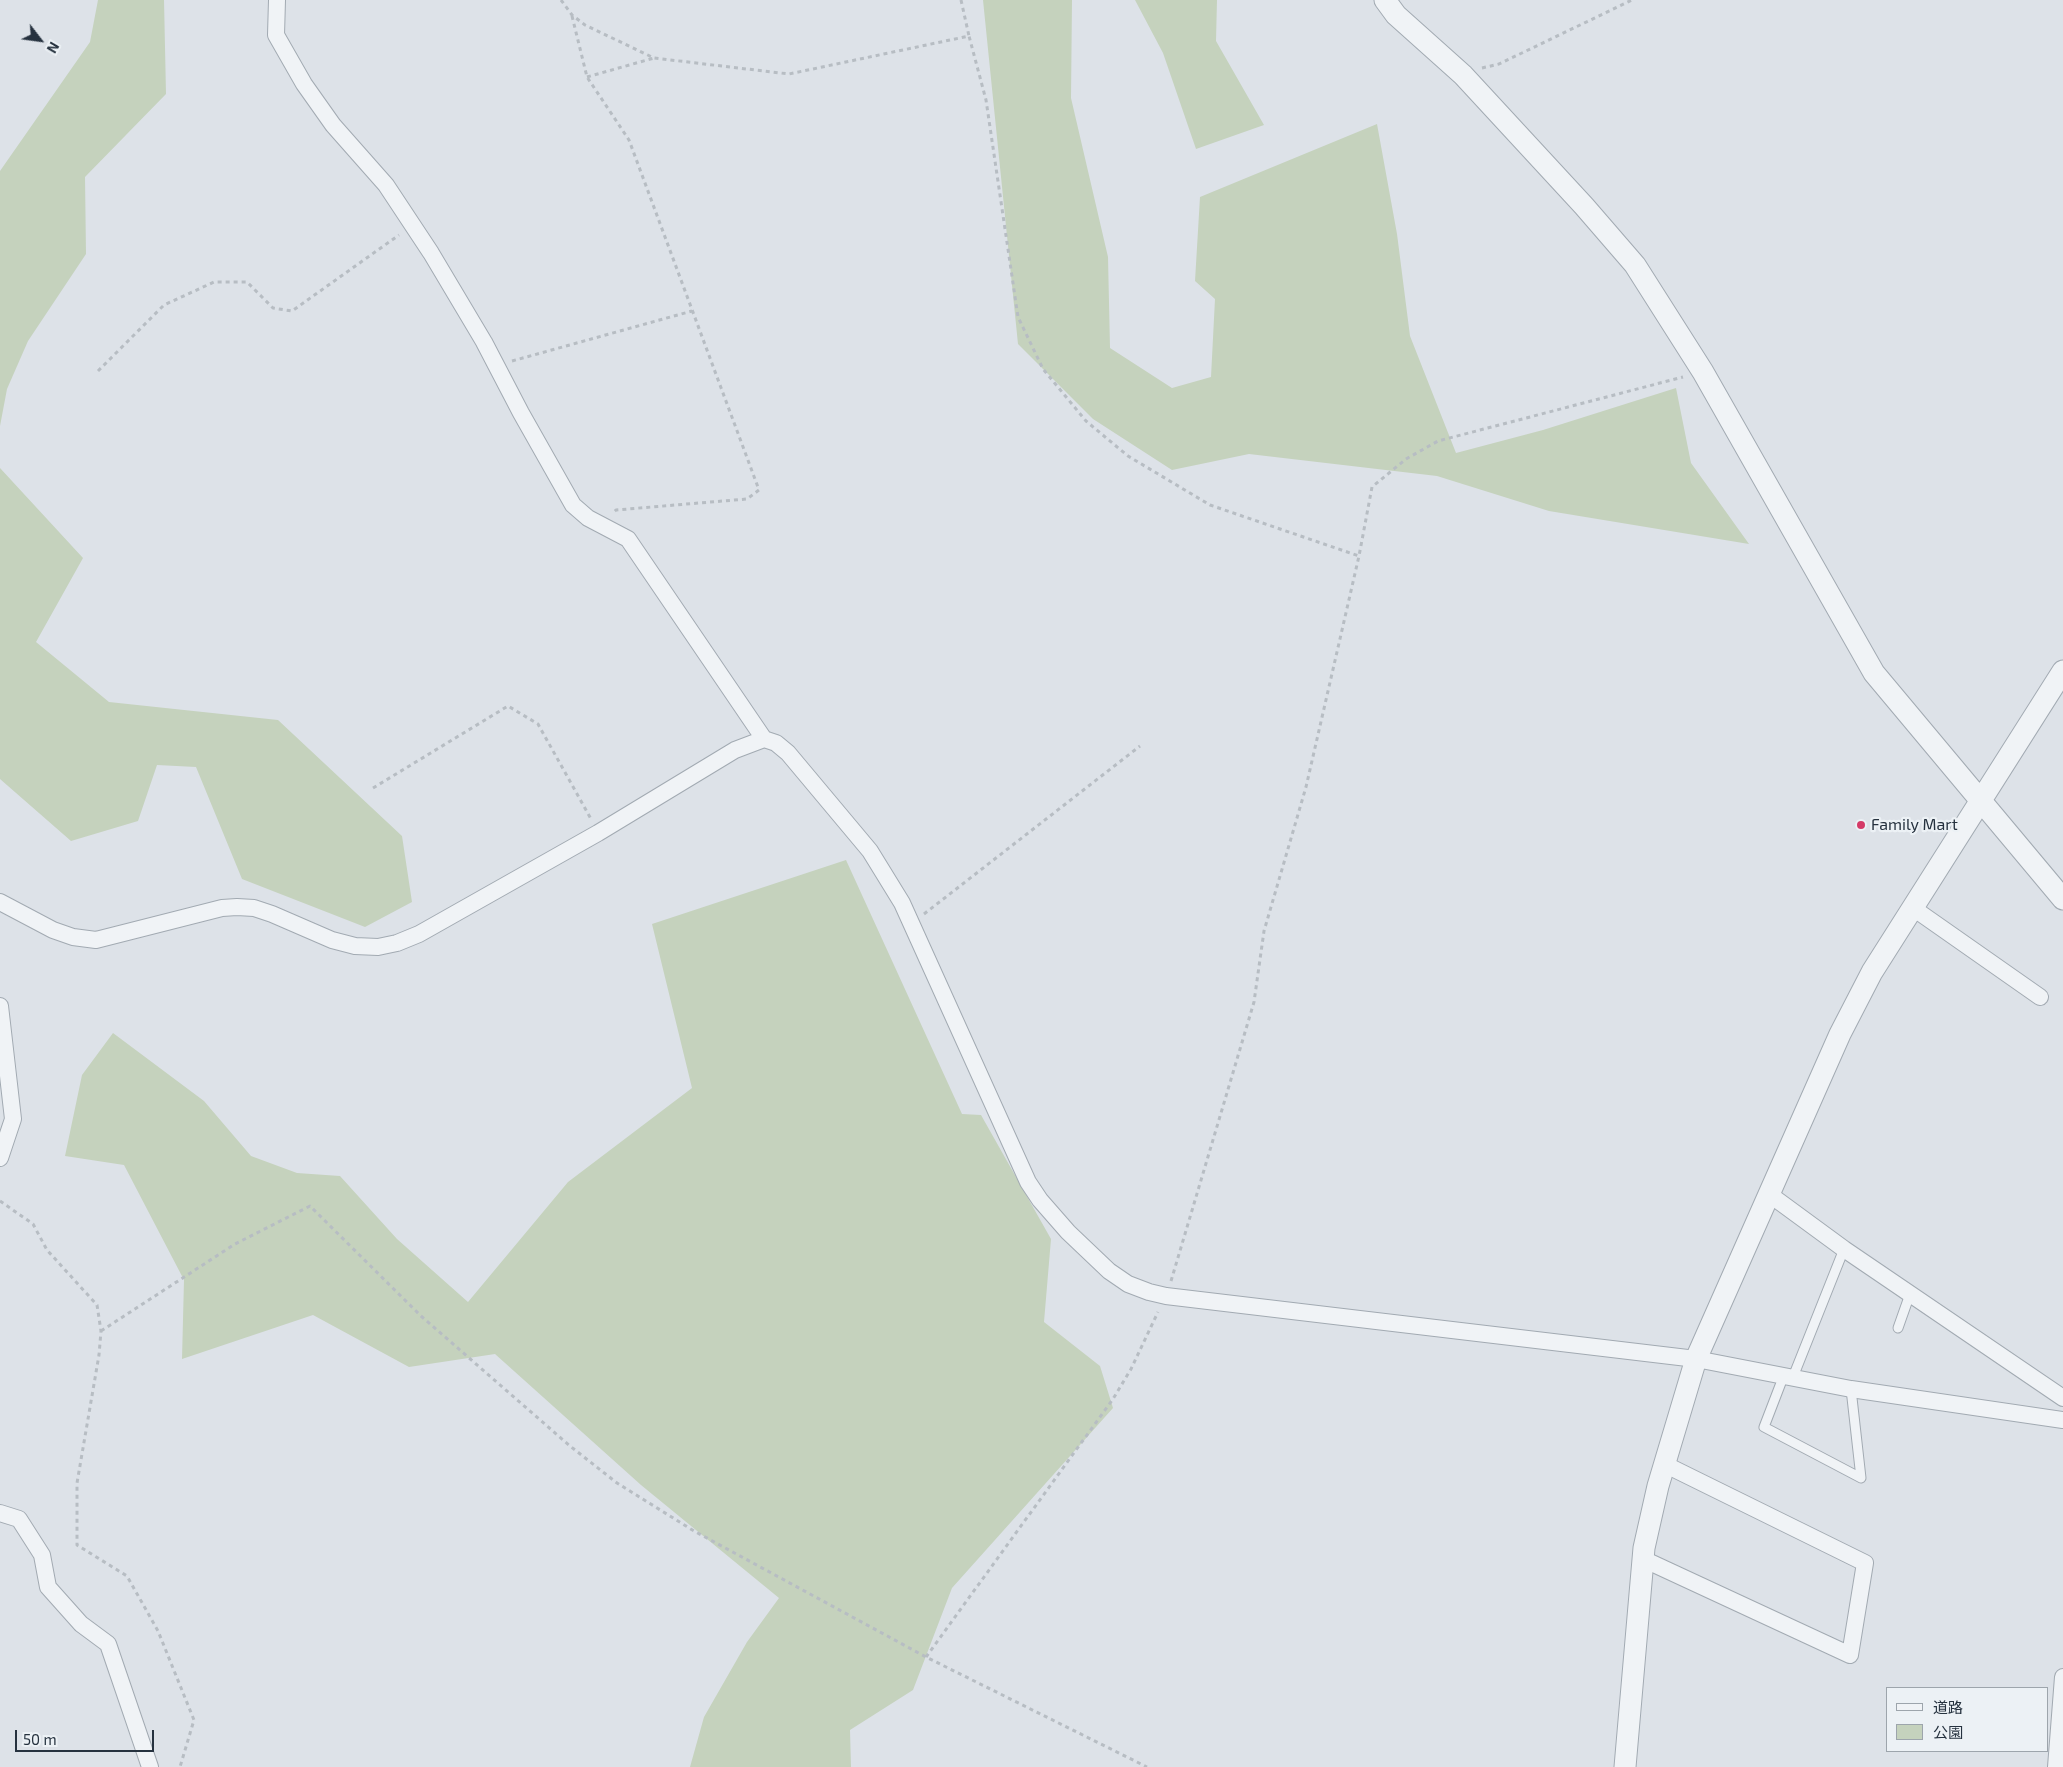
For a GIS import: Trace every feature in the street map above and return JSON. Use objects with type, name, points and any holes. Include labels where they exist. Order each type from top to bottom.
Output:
[{"type":"street","points":[[277,0],[276,35],[304,84],[333,125],[386,186],[431,253],[496,365],[520,413],[573,505],[588,518],[628,539],[764,739],[776,743],[788,752],[870,851],[902,903],[1028,1182],[1040,1200],[1073,1237],[1110,1271],[1128,1284],[1166,1296],[1696,1359],[1851,1390],[2063,1420]]},
{"type":"street","points":[[1385,0],[1396,15],[1463,75],[1584,206],[1635,265],[1703,372],[1874,673],[2063,899]]},
{"type":"street","points":[[1625,1767],[1643,1559],[1664,1464],[1696,1359],[1840,1034],[1872,972],[2063,671]]},
{"type":"street","points":[[0,902],[36,922],[73,938],[96,940],[222,908],[237,907],[254,908],[332,940],[355,946],[378,947],[397,943],[419,934],[598,833],[735,750],[764,739]]},
{"type":"street","points":[[1913,908],[2040,997]]},
{"type":"street","points":[[0,1006],[13,1120],[0,1158]]},
{"type":"street","points":[[1769,1194],[1844,1249],[2063,1398]]},
{"type":"street","points":[[1643,1559],[1850,1655],[1865,1563],[1664,1464]]},
{"type":"street","points":[[0,1513],[20,1519],[42,1555],[48,1587],[81,1624],[108,1644],[150,1767]]},
{"type":"street","points":[[2059,1756],[2063,1676]]},
{"type":"lane","points":[[1844,1249],[1764,1427],[1861,1478],[1851,1390]]},
{"type":"lane","points":[[1898,1328],[1910,1294]]},
{"type":"path","points":[[561,0],[572,15],[585,25],[654,58],[790,74],[969,36]]},
{"type":"path","points":[[961,0],[986,100],[1018,317],[1043,369],[1086,421],[1121,450],[1210,505],[1359,556]]},
{"type":"path","points":[[1463,75],[1499,64],[1632,0]]},
{"type":"path","points":[[572,15],[587,77],[629,140],[759,490],[747,499],[616,510],[599,524]]},
{"type":"path","points":[[587,77],[654,58]]},
{"type":"path","points":[[98,371],[164,305],[214,282],[247,282],[273,308],[292,310],[412,226]]},
{"type":"path","points":[[496,365],[692,312]]},
{"type":"path","points":[[926,1657],[1113,1399],[1131,1369],[1166,1296],[1254,1002],[1264,931],[1306,787],[1359,556],[1372,487],[1406,459],[1438,441],[1703,372]]},
{"type":"path","points":[[373,788],[508,706],[538,724],[598,833]]},
{"type":"path","points":[[912,924],[1140,746]]},
{"type":"path","points":[[0,1201],[33,1224],[47,1250],[97,1305],[101,1331],[99,1356],[77,1483],[77,1545],[128,1576],[158,1631],[194,1720],[180,1767]]},
{"type":"path","points":[[101,1331],[235,1244],[310,1206],[421,1316],[570,1446],[617,1483],[694,1531],[926,1657],[1147,1767]]},
{"type":"green space","points":[[98,0],[164,0],[166,94],[85,177],[86,254],[28,341],[7,389],[0,426],[0,171],[90,42]]},
{"type":"green space","points":[[983,0],[1072,0],[1071,98],[1108,257],[1110,348],[1172,388],[1211,377],[1215,299],[1195,281],[1200,197],[1377,124],[1397,234],[1410,336],[1456,453],[1543,430],[1676,388],[1691,463],[1749,544],[1549,511],[1437,476],[1249,454],[1172,470],[1093,419],[1018,344]]},
{"type":"green space","points":[[1135,0],[1217,0],[1216,41],[1264,125],[1196,149],[1163,53]]},
{"type":"green space","points":[[0,468],[83,558],[36,642],[109,702],[278,720],[402,836],[412,902],[365,927],[242,879],[196,767],[157,765],[138,821],[71,841],[0,779]]},
{"type":"green space","points":[[846,860],[962,1114],[981,1115],[1051,1239],[1044,1322],[1100,1366],[1113,1408],[952,1588],[913,1690],[850,1730],[851,1767],[690,1767],[704,1717],[747,1642],[779,1598],[641,1485],[495,1354],[409,1367],[313,1315],[182,1359],[184,1280],[124,1165],[65,1156],[82,1075],[113,1033],[204,1101],[251,1156],[297,1173],[340,1176],[397,1239],[468,1302],[568,1182],[692,1088],[652,924]]},
{"type":"place","name":"Family Mart","points":[[1861,825]]}]
